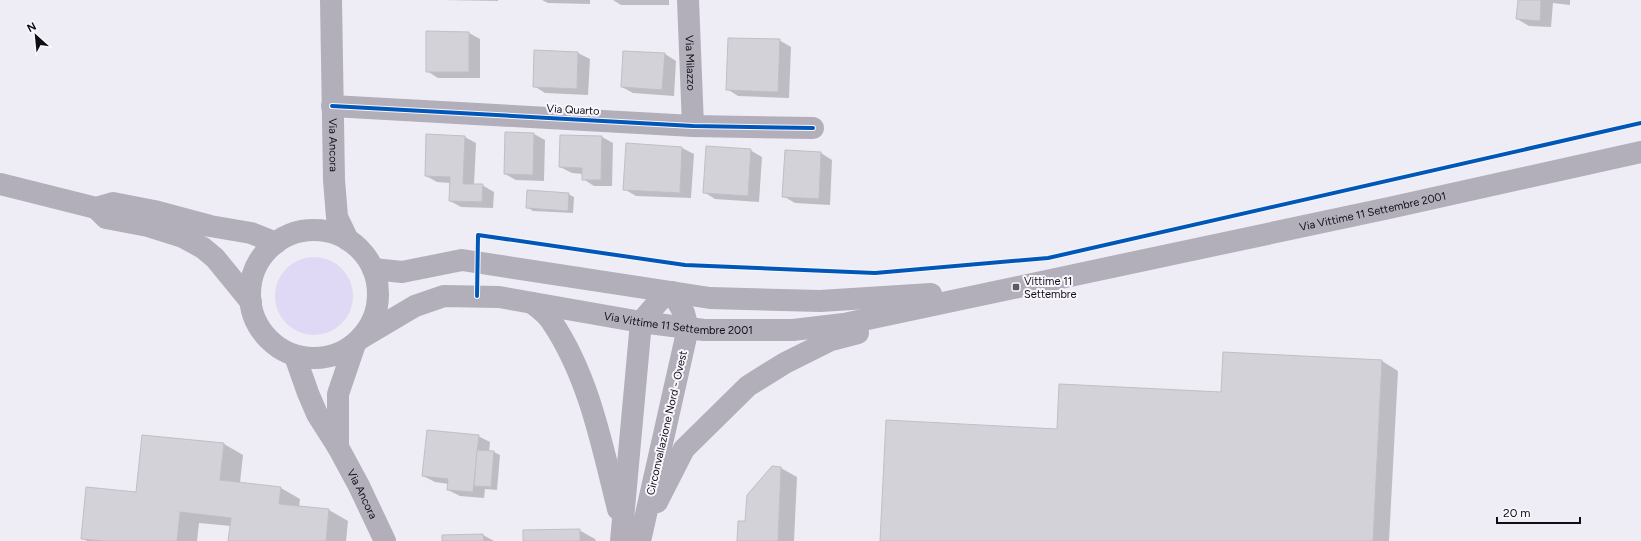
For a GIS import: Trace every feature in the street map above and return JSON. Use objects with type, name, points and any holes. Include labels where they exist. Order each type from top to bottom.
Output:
[{"type":"main road","name":"Via Vittime 11 Settembre 2001","points":[[358,341],[415,306],[444,296],[499,297],[641,322],[704,330],[793,330],[844,324],[1641,152]]},
{"type":"main road","name":"Via Ancora","points":[[0,184],[96,208],[113,203],[154,211],[210,226],[252,233],[276,243]]},
{"type":"main road","name":"Via Ancora","points":[[96,208],[106,218],[148,226],[183,237],[203,248],[215,258],[251,302]]},
{"type":"main road","name":"Via Ancora","points":[[304,231],[322,231],[348,240],[358,247],[365,256],[376,276],[379,294],[371,325],[358,341],[340,353],[325,358],[305,358],[295,356],[278,347],[262,331],[256,320],[251,302],[251,287],[254,275],[263,257],[276,243],[288,236],[304,231]]},
{"type":"main road","points":[[373,269],[402,272],[462,260],[710,298],[820,301],[1010,289]]},
{"type":"main road","points":[[641,536],[684,449],[748,386],[785,363],[831,340],[1010,289]]},
{"type":"main road","points":[[621,533],[641,322],[659,301],[672,292]]},
{"type":"main road","points":[[672,292],[684,313],[688,328]]},
{"type":"main road","points":[[532,303],[552,321],[576,365],[599,431],[621,533]]},
{"type":"main road","name":"Circonvallazione Nord - Ovest","points":[[641,536],[688,328]]},
{"type":"street","name":"Via Ancora","points":[[331,0],[334,180],[337,216],[348,240]]},
{"type":"street","name":"Via Milazzo","points":[[688,0],[693,126]]},
{"type":"street","name":"Via Quarto","points":[[332,106],[693,126],[813,128]]},
{"type":"street","name":"Via Ancora","points":[[338,447],[338,394],[358,341]]},
{"type":"street","name":"Via Ancora","points":[[295,356],[317,414],[338,447],[363,492],[385,541]]},
{"type":"shaded area","points":[[314,257],[329,260],[342,268],[350,281],[353,296],[350,311],[342,324],[329,332],[314,335],[299,332],[286,324],[278,311],[275,296],[278,281],[286,268],[299,260]]},
{"type":"building","points":[[1518,0],[1541,0],[1540,21],[1516,19]]},
{"type":"building","points":[[426,31],[469,32],[469,72],[426,72]]},
{"type":"building","points":[[728,38],[780,39],[778,92],[726,90]]},
{"type":"building","points":[[534,50],[578,52],[577,89],[533,87]]},
{"type":"building","points":[[623,51],[665,53],[662,90],[621,87]]},
{"type":"building","points":[[505,132],[534,133],[533,175],[504,174]]},
{"type":"building","points":[[426,134],[465,136],[463,184],[483,184],[482,202],[449,201],[450,177],[425,176]]},
{"type":"building","points":[[560,135],[602,136],[601,180],[582,180],[582,168],[559,167]]},
{"type":"building","points":[[626,143],[682,147],[680,193],[623,190]]},
{"type":"building","points":[[706,146],[751,149],[748,196],[703,193]]},
{"type":"building","points":[[785,150],[821,152],[819,199],[782,197]]},
{"type":"building","points":[[527,190],[569,193],[568,211],[526,208]]},
{"type":"building","points":[[1223,352],[1382,360],[1373,541],[880,541],[886,420],[1057,429],[1059,384],[1221,392]]},
{"type":"building","points":[[427,430],[479,435],[473,492],[447,490],[448,479],[422,476]]},
{"type":"building","points":[[142,435],[224,443],[220,480],[281,487],[279,504],[329,509],[326,541],[228,541],[231,518],[180,512],[177,541],[105,541],[81,539],[86,487],[136,492]]},
{"type":"building","points":[[477,450],[494,451],[491,487],[474,486]]},
{"type":"building","points":[[772,466],[781,467],[778,541],[737,541],[738,521],[745,521],[747,495]]},
{"type":"building","points":[[580,529],[580,541],[523,541],[523,530]]},
{"type":"building","points":[[483,534],[484,541],[442,541],[442,535]]},
{"type":"cycle path","points":[[332,106],[693,126],[813,128]]},
{"type":"cycle path","points":[[477,296],[478,235],[685,265],[875,273],[1048,258],[1641,123]]},
{"type":"place","name":"Vittime 11 Settembre","points":[[1016,287]]}]
